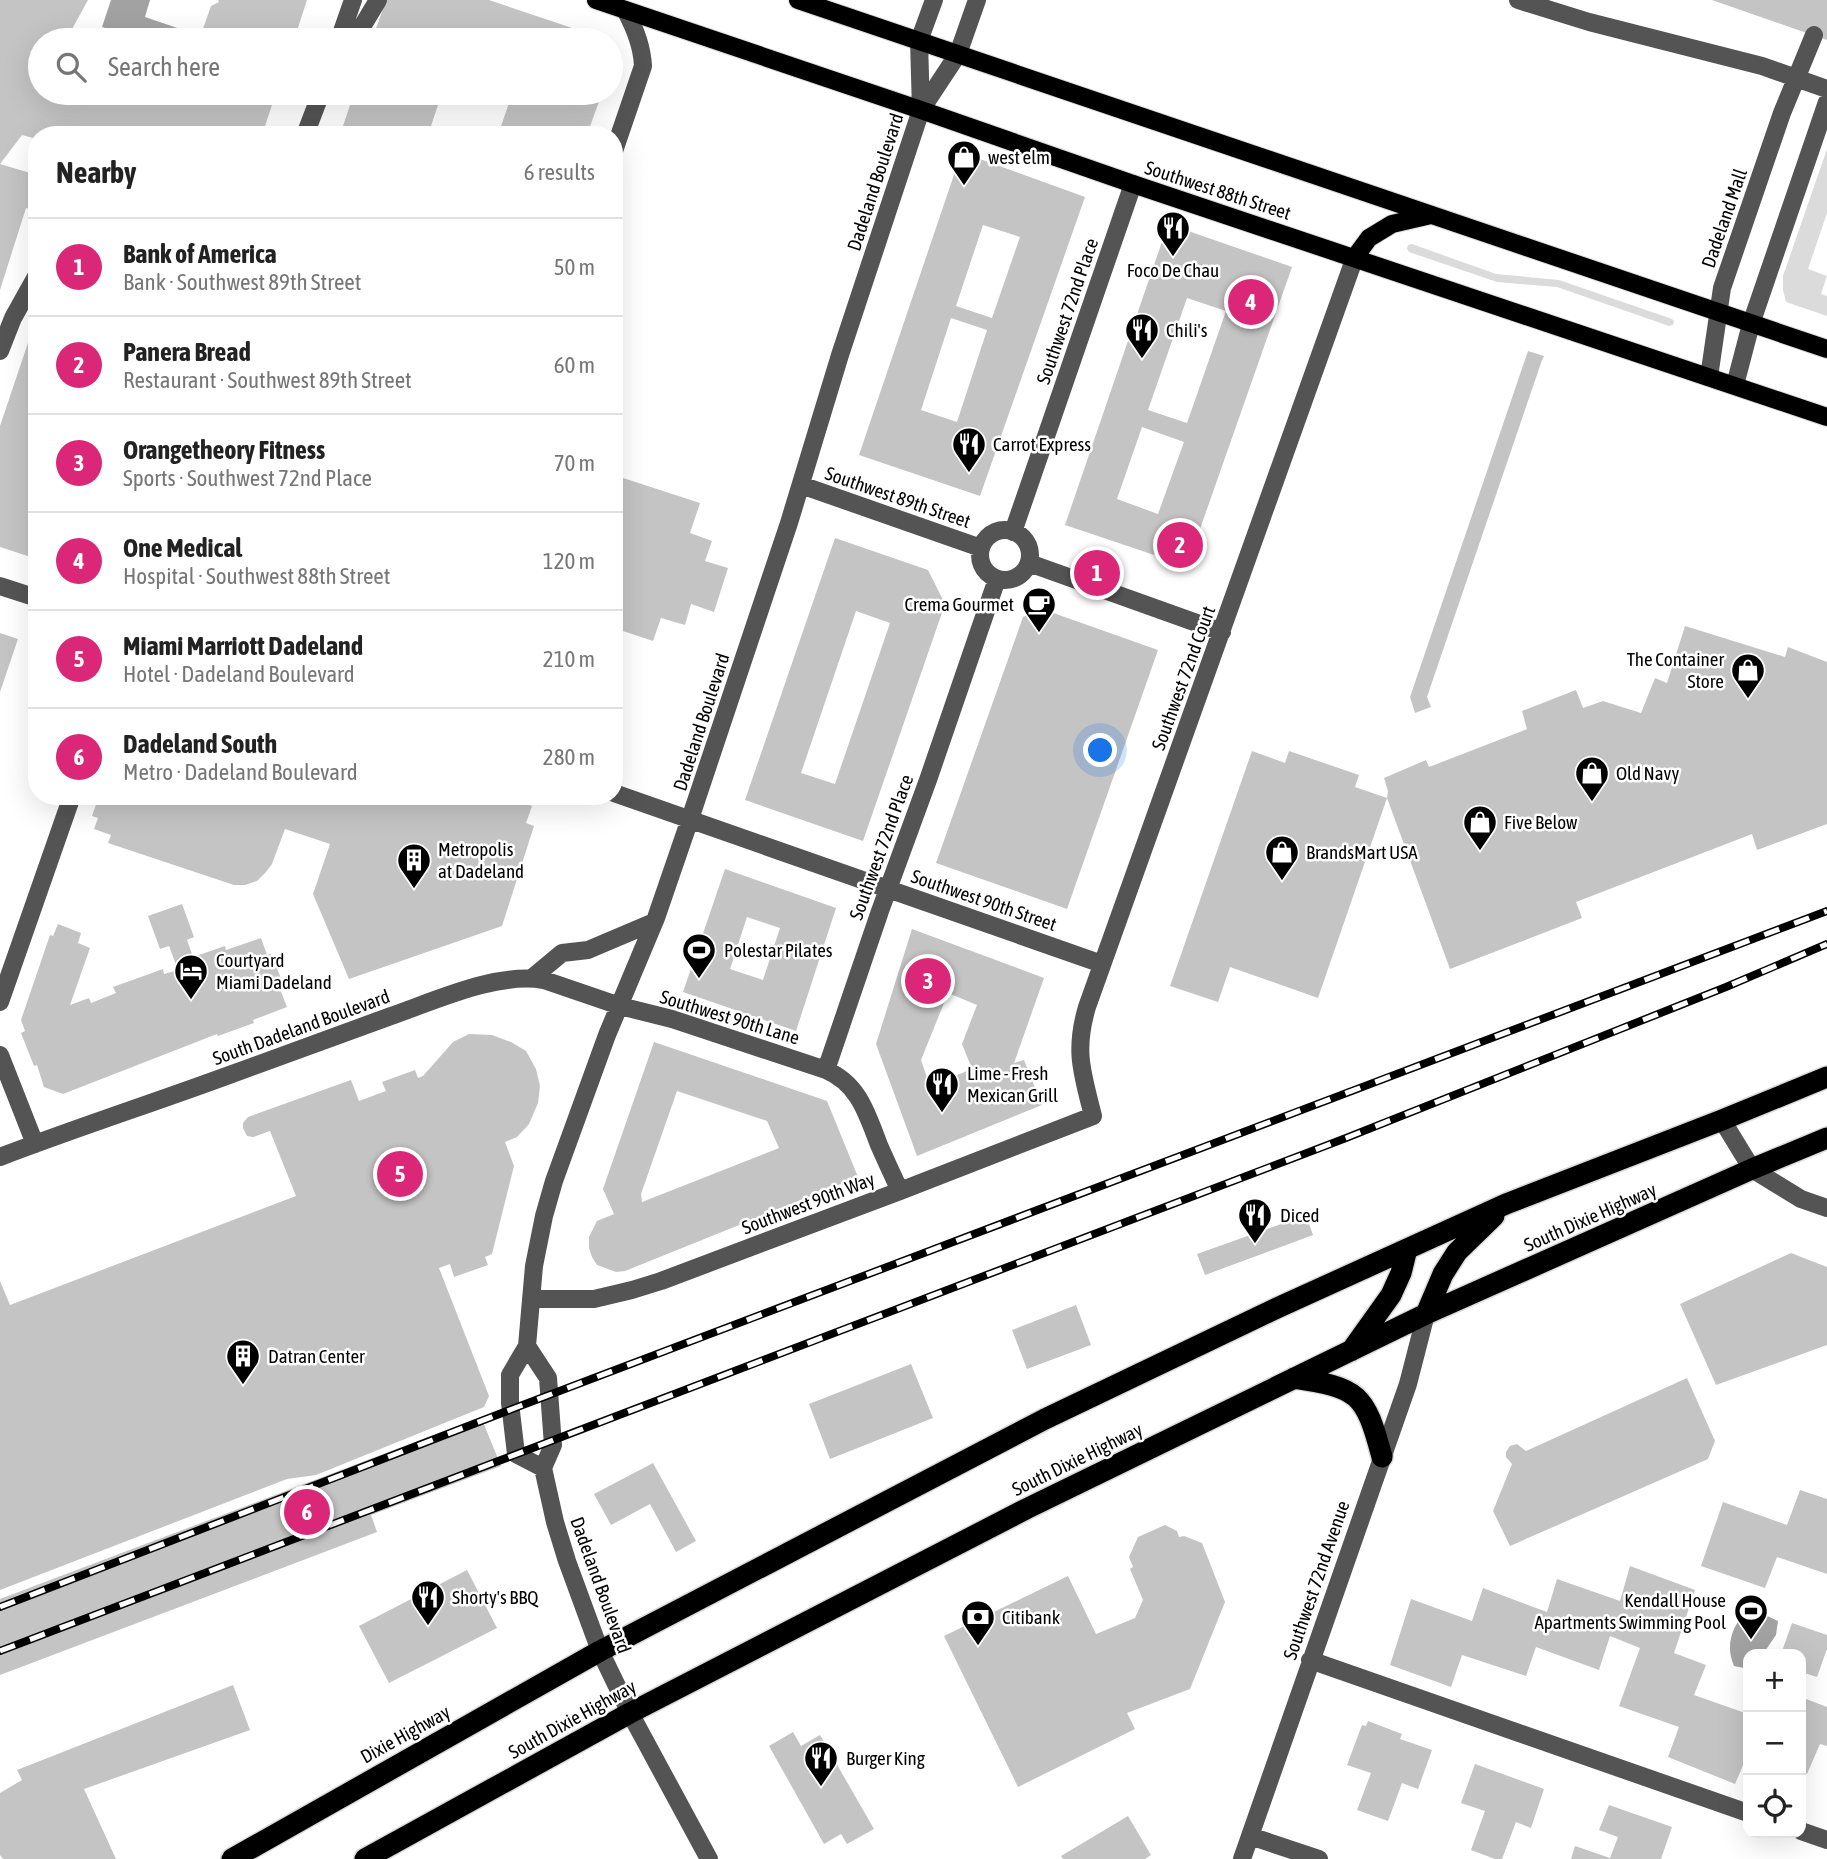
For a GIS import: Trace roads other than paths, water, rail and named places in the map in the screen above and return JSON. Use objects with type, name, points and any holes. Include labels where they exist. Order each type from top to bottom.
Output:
[{"type":"highway","name":"South Dixie Highway","points":[[600,1651],[1045,1419],[1277,1308],[1506,1204],[1827,1077]]},
{"type":"highway","name":"South Dixie Highway","points":[[365,1859],[630,1713],[1028,1508],[1426,1314],[1827,1138]]},
{"type":"highway","points":[[1426,1314],[1443,1273],[1457,1252],[1506,1204]]},
{"type":"highway","points":[[1350,1353],[1391,1295],[1401,1273],[1407,1249]]},
{"type":"highway","points":[[1294,1378],[1341,1387],[1359,1399],[1374,1427],[1382,1457]]},
{"type":"highway","name":"Dixie Highway","points":[[232,1859],[600,1651]]},
{"type":"main road","name":"Southwest 88th Street","points":[[596,0],[1827,417]]},
{"type":"main road","points":[[798,0],[1827,349]]},
{"type":"main road","points":[[1355,257],[1369,238],[1392,224],[1431,215]]},
{"type":"street","points":[[343,28],[353,0]]},
{"type":"street","points":[[361,28],[378,0]]},
{"type":"street","points":[[919,41],[934,0]]},
{"type":"street","points":[[958,54],[977,0]]},
{"type":"street","points":[[1518,0],[1589,22],[1749,63],[1827,89]]},
{"type":"street","points":[[623,126],[643,66],[637,34],[625,10]]},
{"type":"street","name":"Dadeland Mall","points":[[1709,377],[1722,288],[1783,113],[1814,35]]},
{"type":"street","name":"Dadeland Boulevard","points":[[919,41],[921,110]]},
{"type":"street","name":"Dadeland Boulevard","points":[[543,1468],[516,1454],[512,1435],[510,1375],[527,1346],[534,1266],[554,1181],[578,1111],[654,922],[690,820],[921,110],[958,54]]},
{"type":"street","points":[[1735,385],[1751,324],[1827,102]]},
{"type":"street","points":[[308,126],[316,105]]},
{"type":"street","name":"Southwest 72nd Place","points":[[1013,532],[1133,184]]},
{"type":"street","name":"Southwest 72nd Court","points":[[1093,1115],[1079,1047],[1081,1027],[1355,257]]},
{"type":"street","points":[[2,344],[28,290]]},
{"type":"street","name":"Southwest 89th Street","points":[[801,485],[981,548]]},
{"type":"street","points":[[997,531],[1013,532],[1029,547],[1029,563],[1020,576],[997,579],[985,570],[981,563],[981,548],[997,531]]},
{"type":"street","points":[[1029,563],[1222,632]]},
{"type":"street","name":"Southwest 72nd Place","points":[[826,1070],[997,579]]},
{"type":"street","points":[[0,586],[28,595]]},
{"type":"street","name":"Southwest 90th Street","points":[[623,796],[1102,964]]},
{"type":"street","points":[[0,1002],[69,805]]},
{"type":"street","points":[[532,978],[562,953],[588,950],[654,922]]},
{"type":"street","name":"South Dadeland Boulevard","points":[[0,1157],[475,987],[511,978],[532,978],[555,983],[620,1006]]},
{"type":"street","name":"Southwest 90th Lane","points":[[620,1006],[673,1020],[826,1070]]},
{"type":"street","points":[[0,1055],[35,1144]]},
{"type":"street","points":[[826,1070],[849,1084],[865,1106],[900,1191]]},
{"type":"street","name":"Southwest 90th Way","points":[[531,1299],[594,1299],[672,1277],[1093,1115]]},
{"type":"street","points":[[1722,1120],[1752,1169],[1801,1199],[1827,1208]]},
{"type":"street","name":"Southwest 72nd Avenue","points":[[1242,1859],[1408,1384],[1426,1314]]},
{"type":"street","name":"Dadeland Boulevard","points":[[527,1346],[548,1378],[553,1446],[543,1468],[560,1541],[600,1651],[630,1713]]},
{"type":"street","points":[[1310,1660],[1743,1811]]},
{"type":"street","points":[[630,1713],[709,1859]]},
{"type":"street","points":[[1806,1833],[1827,1840]]},
{"type":"street","points":[[1250,1836],[1319,1859]]},
{"type":"railway","points":[[0,1607],[520,1406],[1827,911]]},
{"type":"railway","points":[[0,1651],[1346,1138],[1827,944]]},
{"type":"place","name":"west elm","points":[[964,187]]},
{"type":"place","name":"Foco De Chau","points":[[1173,258]]},
{"type":"place","name":"One Medical","points":[[1251,302]]},
{"type":"place","name":"Chili's","points":[[1142,360]]},
{"type":"place","name":"Carrot Express","points":[[969,474]]},
{"type":"place","name":"Panera Bread","points":[[1180,545]]},
{"type":"place","name":"Bank of America","points":[[1097,573]]},
{"type":"place","name":"Crema Gourmet","points":[[1039,634]]},
{"type":"place","name":"The Container Store","points":[[1748,700]]},
{"type":"place","name":"Old Navy","points":[[1592,803]]},
{"type":"place","name":"Five Below","points":[[1480,852]]},
{"type":"place","name":"BrandsMart USA","points":[[1282,882]]},
{"type":"place","name":"Metropolis at Dadeland","points":[[414,890]]},
{"type":"place","name":"Polestar Pilates","points":[[699,980]]},
{"type":"place","name":"Orangetheory Fitness","points":[[928,981]]},
{"type":"place","name":"Courtyard Miami Dadeland","points":[[191,1001]]},
{"type":"place","name":"Lime - Fresh Mexican Grill","points":[[942,1114]]},
{"type":"place","name":"Miami Marriott Dadeland","points":[[400,1174]]},
{"type":"place","name":"Diced","points":[[1255,1245]]},
{"type":"place","name":"Datran Center","points":[[243,1386]]},
{"type":"place","name":"Dadeland South","points":[[307,1512]]},
{"type":"place","name":"Shorty's BBQ","points":[[428,1627]]},
{"type":"place","name":"Kendall House Apartments Swimming Pool","points":[[1751,1641]]},
{"type":"place","name":"Citibank","points":[[978,1647]]},
{"type":"place","name":"Burger King","points":[[821,1788]]}]
